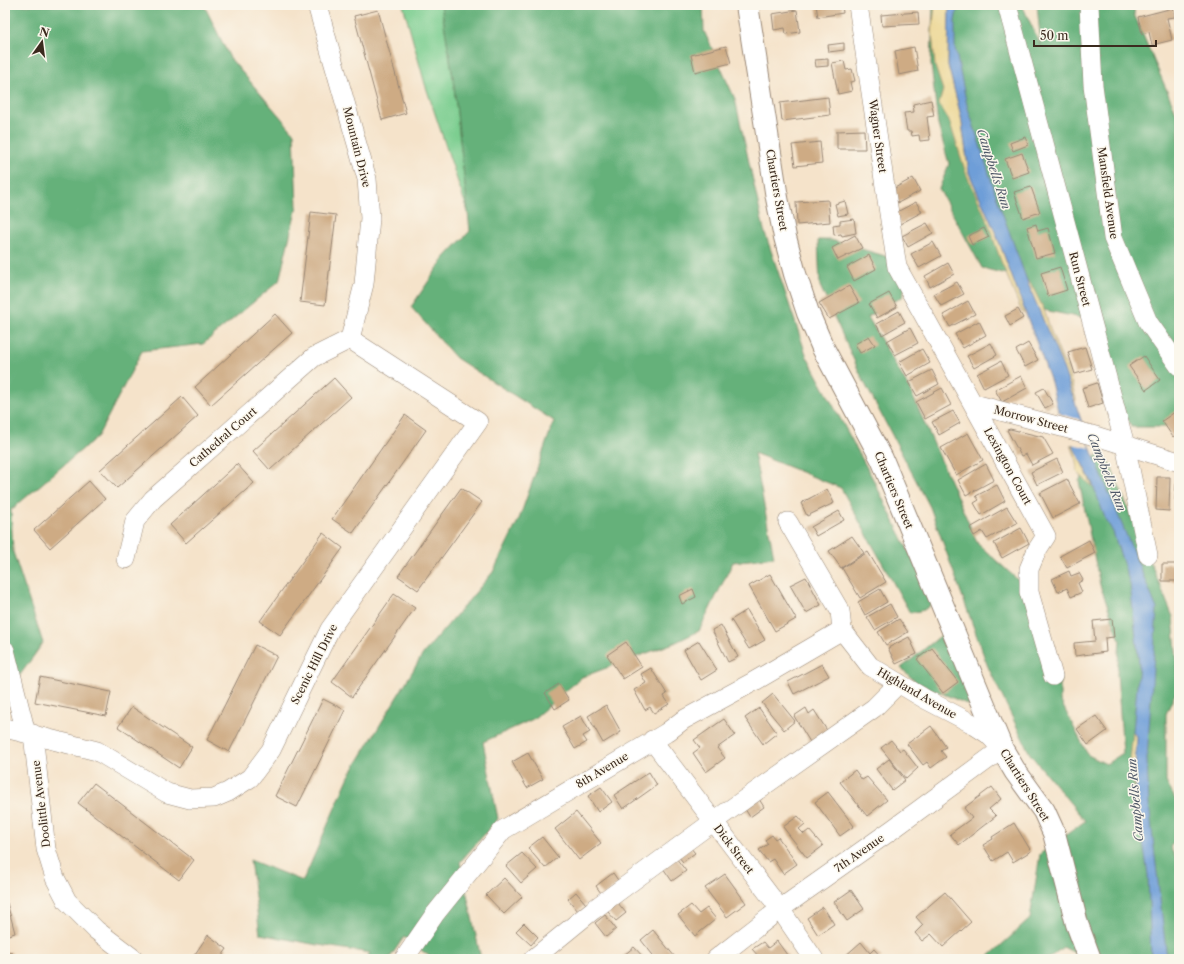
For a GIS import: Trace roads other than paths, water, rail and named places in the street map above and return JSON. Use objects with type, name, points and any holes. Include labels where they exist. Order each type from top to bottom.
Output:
[{"type":"main road","name":"Chartiers Street","points":[[747,5],[777,198],[785,237],[795,274],[808,312],[823,348],[882,459],[1002,748],[1015,771],[1044,811],[1054,832],[1077,924],[1090,959]]},
{"type":"street","name":"Mountain Drive","points":[[317,5],[367,179],[370,218],[364,284],[350,339]]},
{"type":"street","name":"Wagner Street","points":[[858,5],[897,267]]},
{"type":"street","name":"Run Street","points":[[1007,5],[1125,445],[1148,555]]},
{"type":"street","name":"Mansfield Avenue","points":[[1089,5],[1094,85],[1113,238],[1148,322],[1179,366]]},
{"type":"street","name":"Lexington Court","points":[[897,267],[1046,536],[1028,569],[1029,592],[1053,676]]},
{"type":"street","name":"Cathedral Court","points":[[126,559],[135,521],[153,499],[314,357],[350,339]]},
{"type":"street","name":"Scenic Hill Drive","points":[[5,728],[97,751],[167,793],[190,799],[214,798],[228,792],[250,778],[271,750],[330,629],[478,422],[350,339]]},
{"type":"street","name":"Morrow Street","points":[[974,404],[1099,437],[1179,462]]},
{"type":"street","points":[[788,522],[840,611],[842,630]]},
{"type":"street","name":"Highland Avenue","points":[[842,630],[870,666],[925,699],[971,723],[988,734],[1002,748]]},
{"type":"street","name":"8th Avenue","points":[[404,959],[435,914],[503,830],[666,733],[683,720],[754,682],[842,630]]},
{"type":"street","name":"Doolittle Avenue","points":[[5,650],[29,733],[46,849],[55,878],[67,901],[96,930],[134,959]]},
{"type":"street","points":[[533,959],[593,910],[714,821],[874,708],[899,683]]},
{"type":"street","name":"Dick Street","points":[[652,740],[780,909],[814,959]]},
{"type":"street","name":"7th Avenue","points":[[716,959],[780,909],[893,829],[1002,748]]},
{"type":"water","points":[[949,5],[958,5],[955,21],[955,48],[967,105],[998,201],[1029,286],[1064,370],[1092,452],[1157,609],[1147,759],[1149,804],[1167,959],[1151,959],[1148,875],[1137,801],[1135,765],[1137,738],[1133,732],[1139,664],[1130,584],[1113,532],[1105,518],[1092,482],[1075,450],[1063,415],[1058,411],[1051,382],[1035,338],[996,234],[969,173],[961,116],[948,65]]},
{"type":"water label","name":"Campbells Run","points":[[994,169]]},
{"type":"water label","name":"Campbells Run","points":[[1107,472]]},
{"type":"water label","name":"Campbells Run","points":[[1135,800]]}]
